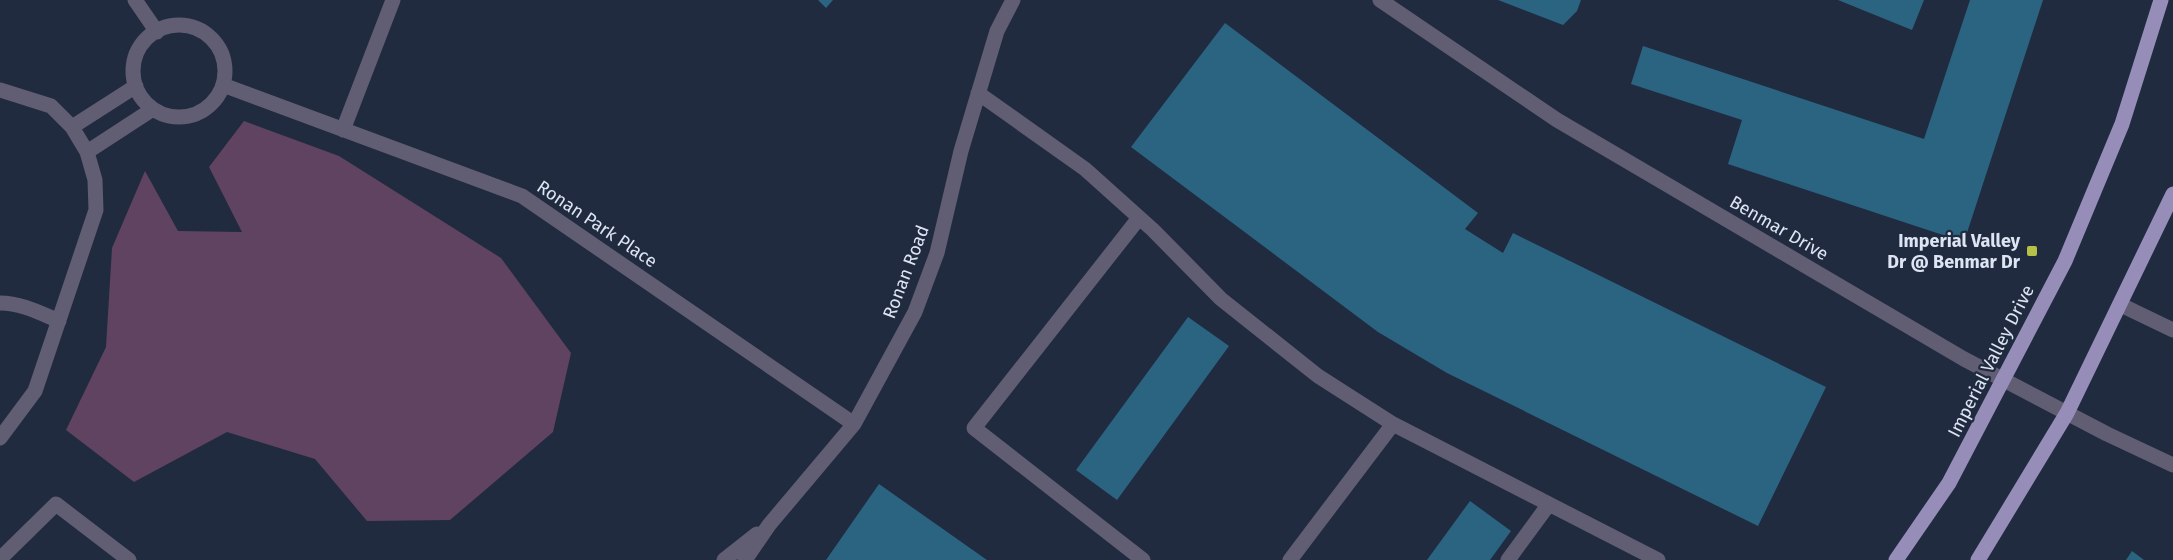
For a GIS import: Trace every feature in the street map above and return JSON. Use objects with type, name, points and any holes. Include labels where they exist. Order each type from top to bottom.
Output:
[{"type":"main road","name":"Imperial Valley Drive","points":[[1896,560],[1949,483],[2065,261],[2122,124],[2161,0]]},
{"type":"main road","points":[[1978,560],[2067,413],[2173,194]]},
{"type":"street","points":[[135,0],[157,32]]},
{"type":"street","points":[[343,130],[393,0]]},
{"type":"street","name":"Ronan Road","points":[[745,560],[769,525],[854,424],[915,312],[938,253],[961,151],[997,31],[1013,0]]},
{"type":"street","name":"Benmar Drive","points":[[1380,0],[1557,120],[1954,353],[2151,456],[2173,465]]},
{"type":"street","points":[[193,27],[206,34],[216,44],[223,57],[225,71],[223,85],[217,98],[207,108],[194,115],[165,116],[142,99],[136,87],[133,72],[135,58],[141,45],[164,28],[193,27]]},
{"type":"street","name":"Ronan Park Place","points":[[223,85],[522,196],[854,424]]},
{"type":"street","points":[[72,127],[136,87]]},
{"type":"street","points":[[0,90],[51,106],[72,127],[87,152],[95,180],[96,210],[35,392],[0,438]]},
{"type":"street","points":[[978,93],[1080,165],[1139,218],[1221,299],[1318,376],[1393,424],[1658,560]]},
{"type":"street","points":[[87,152],[153,109]]},
{"type":"street","points":[[1139,218],[974,428],[1143,560]]},
{"type":"street","points":[[0,303],[29,309],[59,321]]},
{"type":"street","points":[[2121,305],[2173,330]]},
{"type":"street","points":[[1290,560],[1393,424]]},
{"type":"street","points":[[0,559],[56,504],[129,560]]},
{"type":"street","points":[[1508,560],[1549,504]]},
{"type":"street","name":"Ronan Road","points":[[724,560],[769,525]]},
{"type":"shaded area","points":[[244,121],[339,156],[501,258],[571,353],[553,432],[450,520],[367,521],[315,459],[227,432],[134,482],[66,430],[106,347],[112,248],[145,171],[178,231],[242,232],[209,167]]},
{"type":"building","points":[[818,0],[833,0],[826,8]]},
{"type":"building","points":[[1498,0],[1581,0],[1577,11],[1563,25]]},
{"type":"building","points":[[1838,0],[1924,0],[1912,30]]},
{"type":"building","points":[[1970,0],[2043,0],[1964,242],[1728,164],[1742,120],[1631,84],[1643,46],[1924,139]]},
{"type":"building","points":[[1225,23],[1478,213],[1465,229],[1503,253],[1513,233],[1826,387],[1758,526],[1447,373],[1378,332],[1131,147]]},
{"type":"building","points":[[1188,317],[1229,346],[1117,500],[1076,470]]},
{"type":"building","points":[[879,484],[987,560],[826,560]]},
{"type":"building","points":[[1470,501],[1511,531],[1490,560],[1427,560]]},
{"type":"building","points":[[2132,551],[2144,560],[2126,560]]},
{"type":"place","name":"Imperial Valley Dr @ Benmar Dr","points":[[2032,251]]}]
